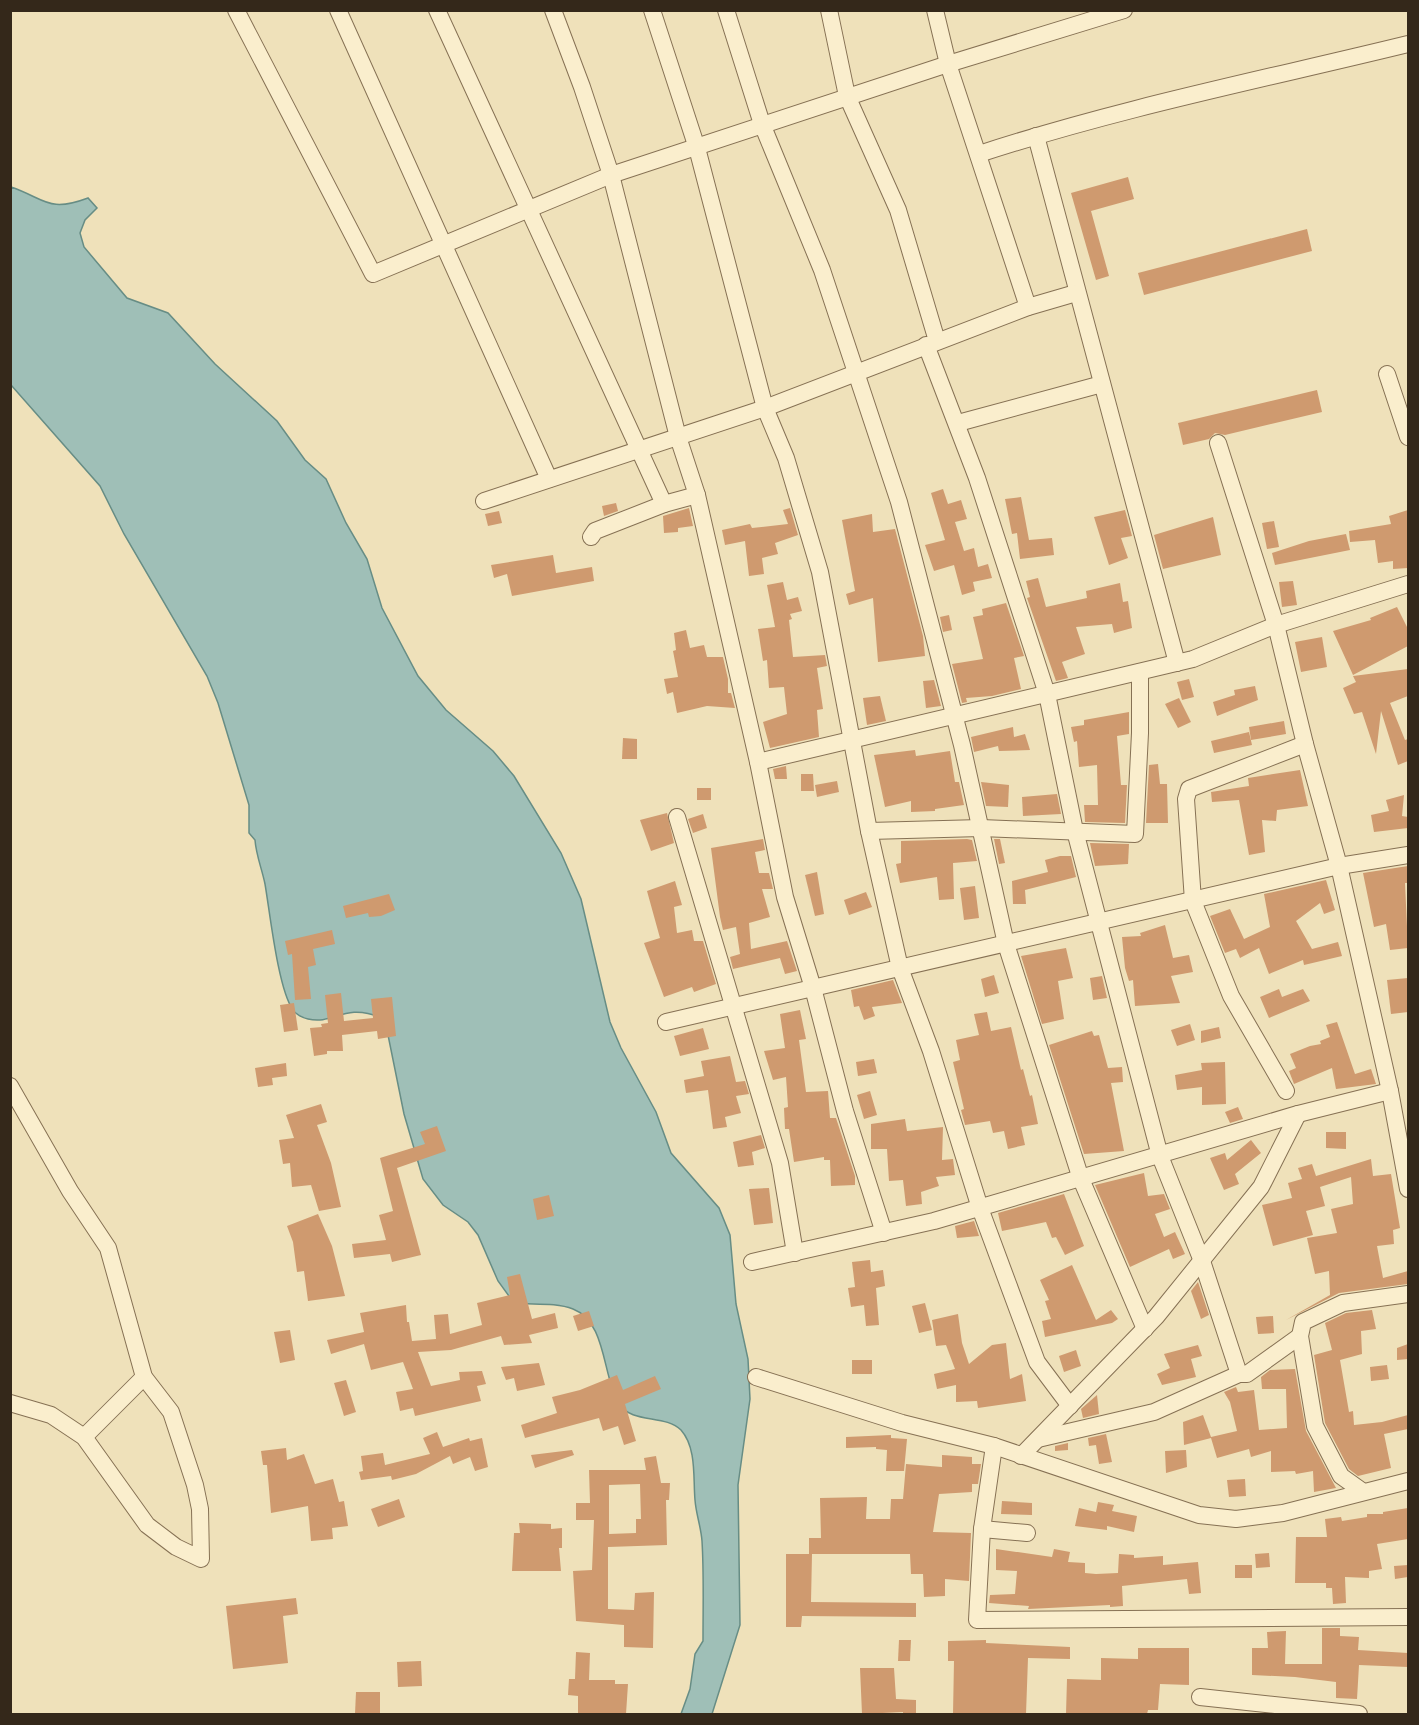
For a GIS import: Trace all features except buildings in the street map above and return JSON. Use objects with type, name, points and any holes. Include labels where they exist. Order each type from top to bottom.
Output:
[{"type":"street","points":[[236,10],[373,273],[611,176],[948,63],[1124,10]]},
{"type":"street","points":[[338,10],[549,480]]},
{"type":"street","points":[[437,10],[664,504]]},
{"type":"street","points":[[553,10],[582,87],[611,176],[678,437],[697,495],[758,762],[785,897],[813,988],[845,1111],[884,1233]]},
{"type":"street","points":[[652,10],[697,148],[765,408],[786,458],[820,572],[869,831],[900,968],[931,1051],[980,1208],[1016,1298],[1037,1362],[1070,1406]]},
{"type":"street","points":[[726,10],[762,124],[822,270],[899,502],[962,745],[1006,944],[1081,1179],[1145,1329]]},
{"type":"street","points":[[829,10],[847,96],[898,210],[932,343],[1047,693],[1075,831],[1160,1156],[1202,1261],[1239,1374]]},
{"type":"street","points":[[935,10],[948,63],[1028,307]]},
{"type":"street","points":[[979,154],[1036,136],[1408,44]]},
{"type":"street","points":[[1036,136],[1076,293],[1177,663]]},
{"type":"street","points":[[484,501],[765,408],[1028,307],[1076,293]]},
{"type":"street","points":[[1387,374],[1408,437]]},
{"type":"street","points":[[958,423],[1102,384]]},
{"type":"street","points":[[1218,443],[1276,625],[1305,744],[1340,866],[1390,1091],[1402,1116],[1408,1189]]},
{"type":"street","points":[[591,537],[595,531],[664,504],[697,495]]},
{"type":"street","points":[[758,762],[1193,659],[1276,625],[1408,584]]},
{"type":"street","points":[[869,831],[981,828],[1135,834],[1140,733],[1140,672]]},
{"type":"street","points":[[1286,1090],[1231,996],[1192,901],[1186,799],[1189,789],[1305,744]]},
{"type":"street","points":[[677,817],[780,1163],[795,1252]]},
{"type":"street","points":[[666,1022],[1340,866],[1408,855]]},
{"type":"street","points":[[10,1086],[70,1191],[108,1248],[144,1377],[171,1413],[195,1485],[200,1509],[201,1559],[176,1547],[147,1525],[84,1437],[51,1415],[10,1403]]},
{"type":"street","points":[[752,1262],[884,1233],[980,1208],[1298,1114],[1390,1091]]},
{"type":"street","points":[[1021,1456],[1145,1329],[1202,1261],[1261,1187],[1298,1114]]},
{"type":"street","points":[[1362,1491],[1341,1476],[1315,1426],[1300,1336],[1303,1322],[1343,1303],[1408,1294]]},
{"type":"street","points":[[1037,1439],[1154,1412],[1239,1374],[1246,1374],[1300,1336]]},
{"type":"street","points":[[84,1437],[144,1377]]},
{"type":"street","points":[[756,1377],[902,1423],[994,1446],[1208,1516],[1236,1519],[1283,1513],[1408,1481]]},
{"type":"street","points":[[994,1446],[982,1529],[977,1620],[1408,1617]]},
{"type":"street","points":[[982,1529],[1027,1533]]},
{"type":"street","points":[[1200,1697],[1359,1714]]},
{"type":"water","points":[[11,187],[55,204],[88,198],[97,208],[85,220],[80,233],[84,247],[127,298],[168,313],[215,364],[277,421],[305,460],[326,479],[346,523],[367,559],[382,608],[418,676],[446,710],[493,751],[514,776],[561,853],[581,899],[610,1022],[621,1048],[656,1112],[671,1153],[719,1208],[730,1235],[736,1304],[748,1359],[750,1399],[738,1485],[740,1625],[712,1714],[681,1714],[690,1689],[695,1654],[703,1641],[702,1541],[696,1505],[692,1455],[686,1437],[674,1425],[632,1414],[619,1404],[609,1379],[598,1337],[584,1316],[573,1309],[559,1305],[514,1303],[498,1281],[478,1235],[468,1222],[443,1205],[423,1179],[404,1114],[387,1030],[380,1017],[357,1012],[317,1020],[304,1018],[293,1010],[279,969],[255,840],[249,833],[249,805],[218,703],[207,676],[124,534],[100,486],[11,385]]}]
